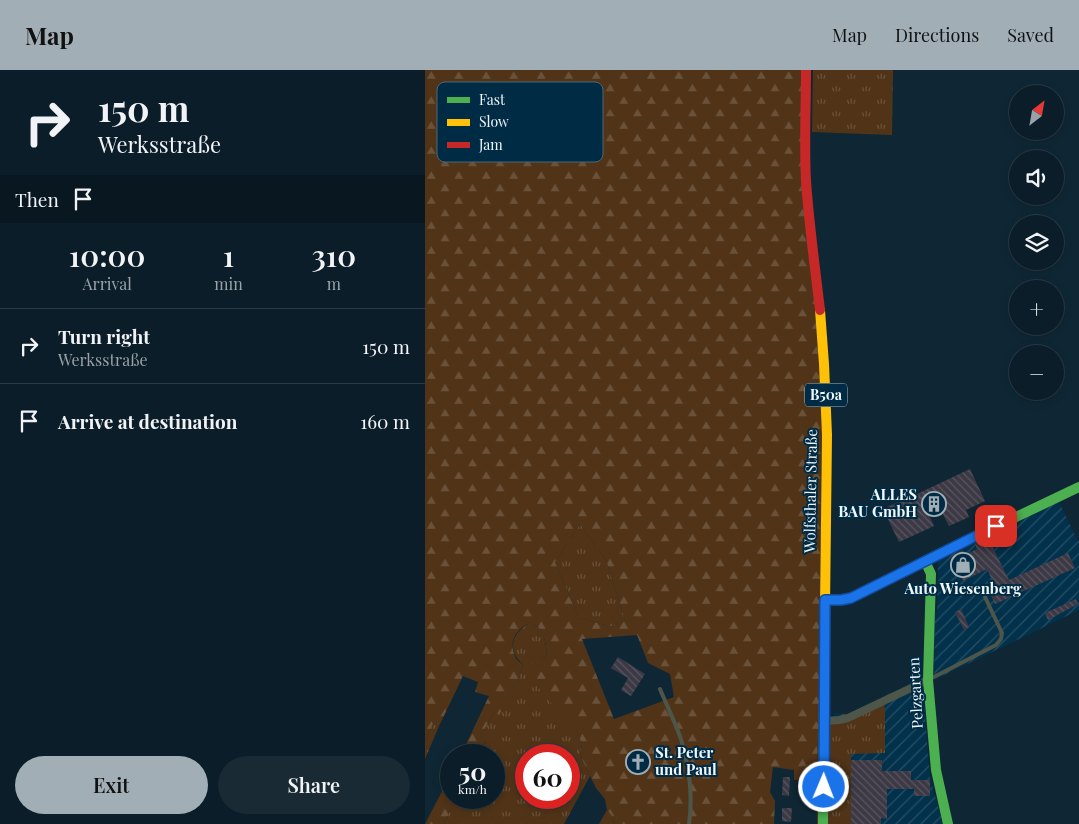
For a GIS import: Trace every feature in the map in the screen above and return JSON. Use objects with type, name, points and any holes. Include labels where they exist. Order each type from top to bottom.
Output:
[{"type":"main road","name":"Wolfsthaler Straße","points":[[806,70],[805,150],[807,194],[826,372],[823,824]]},
{"type":"main road","points":[[825,600],[851,598],[1079,487]]},
{"type":"main road","name":"Pelzgarten","points":[[925,561],[931,574],[928,680],[936,770],[948,824]]},
{"type":"street","points":[[825,721],[848,718],[928,680]]},
{"type":"lane","points":[[928,680],[997,645],[1002,633],[985,597]]},
{"type":"lane","points":[[660,689],[681,739],[691,790],[689,824]]},
{"type":"shaded area","points":[[1058,500],[1079,541],[1079,610],[934,680],[938,563],[942,556]]},
{"type":"shaded area","points":[[923,677],[930,778],[943,824],[833,824],[834,713],[848,714]]},
{"type":"green space","points":[[425,70],[801,70],[821,373],[822,434],[817,768],[808,769],[807,779],[794,780],[794,770],[773,767],[770,792],[775,801],[774,824],[613,824],[614,819],[607,810],[605,799],[596,788],[580,755],[582,744],[574,725],[560,714],[529,676],[535,653],[543,659],[547,654],[543,634],[539,628],[532,624],[528,624],[520,629],[513,641],[516,659],[523,665],[518,681],[499,715],[494,712],[481,736],[486,740],[484,744],[466,744],[489,696],[475,692],[478,682],[463,676],[439,726],[433,724],[425,742]],"holes":[[[580,524],[606,560],[625,620],[613,627],[579,618],[555,562]],[[637,635],[648,663],[670,674],[674,697],[614,719],[582,639]]]},
{"type":"green space","points":[[813,70],[893,70],[892,135],[812,132]]},
{"type":"green space","points":[[580,524],[606,560],[625,620],[613,627],[579,618],[555,562]]},
{"type":"green space","points":[[530,623],[539,627],[545,640],[547,654],[543,659],[536,654],[560,714],[574,724],[582,744],[580,755],[580,744],[515,744],[515,809],[572,809],[564,824],[444,824],[451,809],[505,809],[505,744],[484,744],[486,741],[481,736],[494,712],[498,714],[518,681],[523,665],[515,654],[513,642],[519,632]]},
{"type":"green space","points":[[884,697],[885,753],[851,754],[851,824],[817,824],[819,721],[848,714]]},
{"type":"green space","points":[[433,724],[439,726],[425,759],[425,742]]},
{"type":"green space","points":[[580,755],[590,776],[580,794]]},
{"type":"green space","points":[[440,795],[440,809],[451,809],[444,824],[425,824]]},
{"type":"green space","points":[[607,810],[614,819],[613,824],[599,824]]},
{"type":"building","points":[[970,469],[985,501],[966,510],[969,517],[949,526],[939,507],[928,513],[934,526],[899,542],[883,509]]},
{"type":"building","points":[[988,538],[1009,580],[1068,553],[1075,568],[995,604],[988,589],[995,586],[987,569],[963,581],[951,556],[963,550],[965,555],[977,549],[975,544]]},
{"type":"building","points":[[1076,599],[1078,604],[1048,620],[1045,613]]},
{"type":"building","points":[[961,609],[969,627],[964,630],[955,612]]},
{"type":"building","points":[[618,657],[645,674],[631,696],[621,690],[628,678],[611,668]]},
{"type":"building","points":[[851,760],[882,760],[882,771],[911,771],[911,780],[930,780],[930,796],[914,796],[914,789],[887,789],[887,819],[881,818],[881,824],[851,824]]},
{"type":"building","points":[[783,777],[790,777],[789,796],[782,795]]},
{"type":"building","points":[[782,808],[792,808],[791,822],[782,821]]},
{"type":"traffic: fast","points":[[825,600],[851,598],[1079,487]]},
{"type":"traffic: fast","points":[[925,561],[931,574],[928,680],[936,770],[948,824]]},
{"type":"traffic: fast","points":[[823,824],[824,693]]},
{"type":"traffic: slow","points":[[820,310],[827,435],[824,693]]},
{"type":"traffic: jam","points":[[806,70],[806,181],[820,310]]},
{"type":"place","name":"ALLES BAU GmbH","points":[[934,504]]},
{"type":"place","name":"Auto Wiesenberg","points":[[963,565]]},
{"type":"place","name":"St. Peter und Paul","points":[[638,762]]},
{"type":"route","points":[[824,787],[825,600],[851,598],[996,526]]}]
